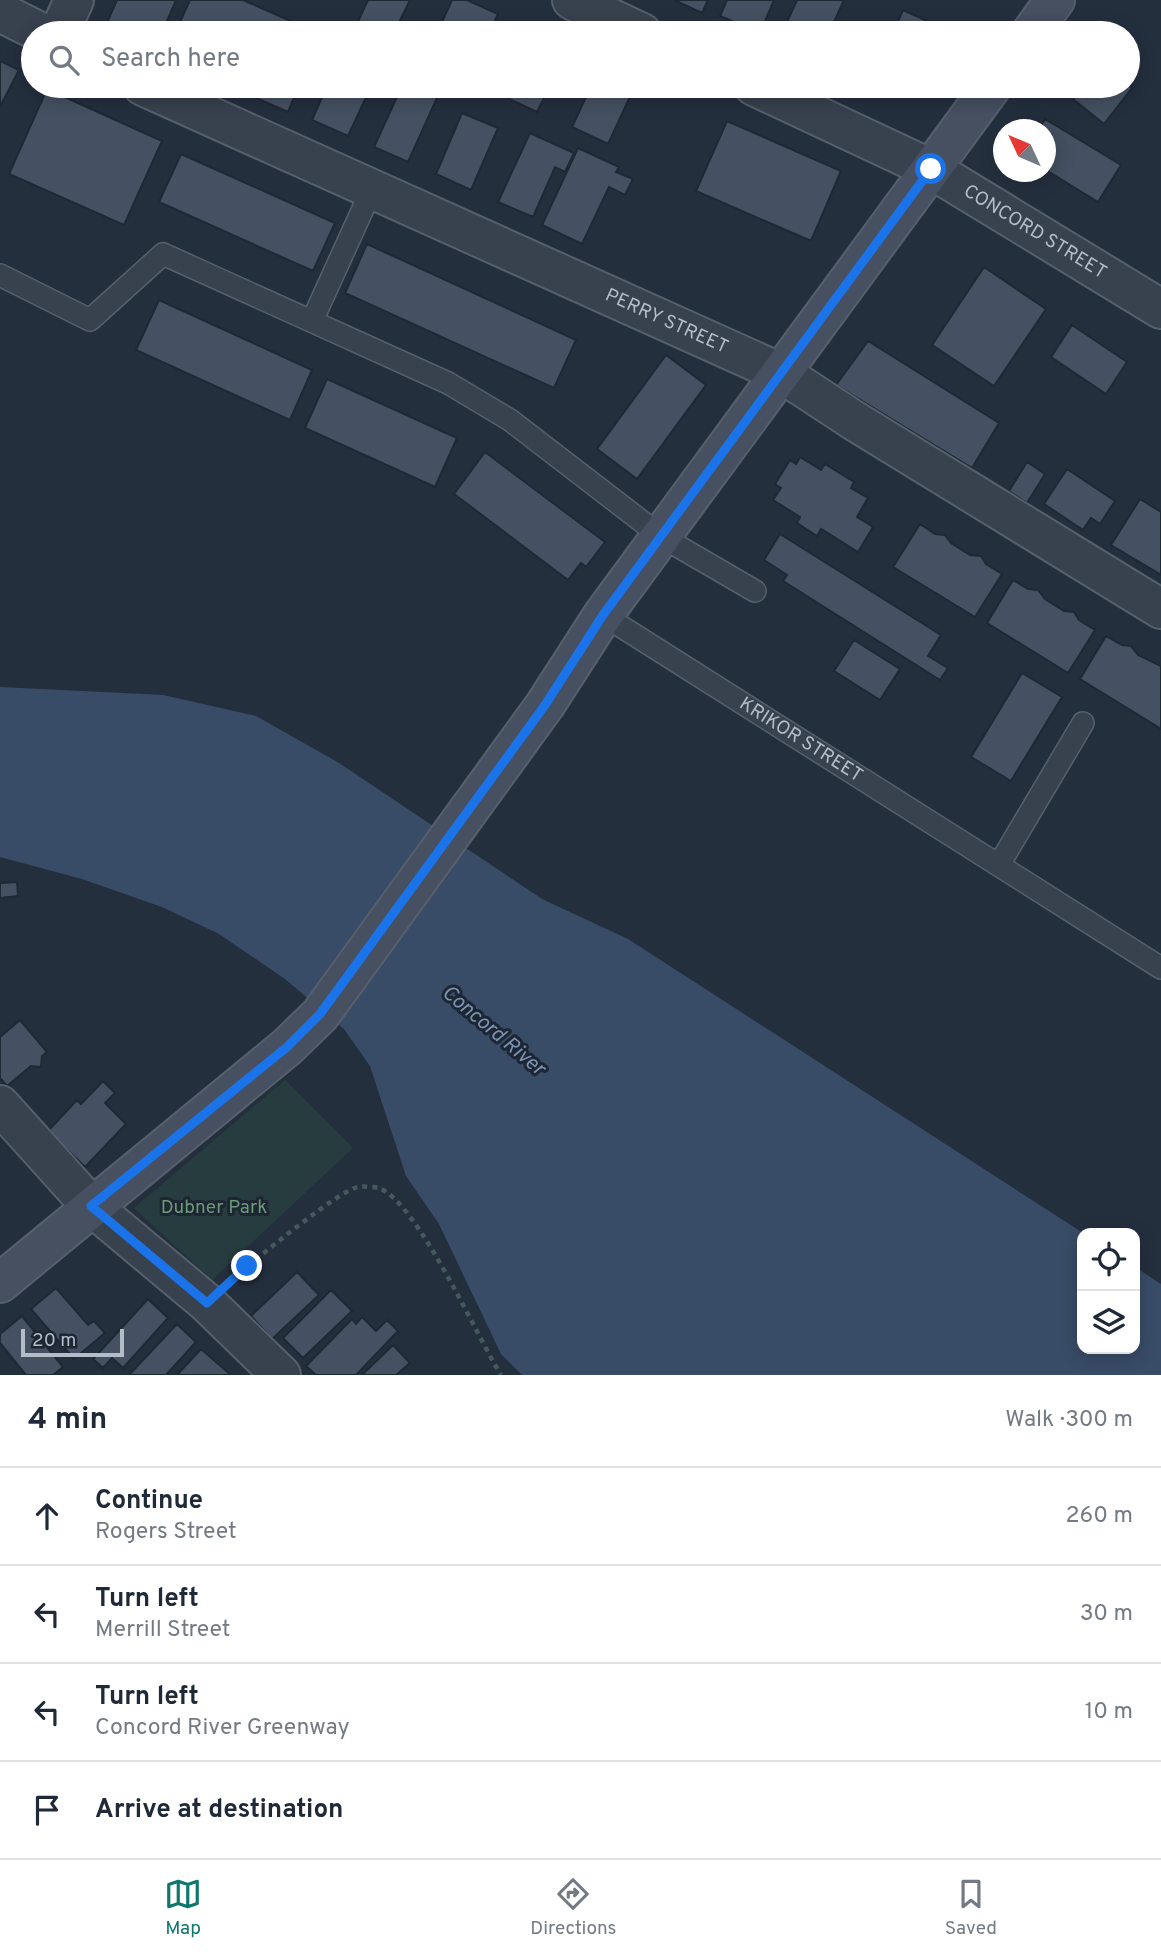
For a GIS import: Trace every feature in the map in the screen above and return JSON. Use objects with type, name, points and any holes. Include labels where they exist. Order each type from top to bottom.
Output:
[{"type":"street","points":[[64,21],[74,0]]},
{"type":"street","points":[[572,0],[617,21]]},
{"type":"street","points":[[1040,21],[1055,0]]},
{"type":"street","points":[[0,12],[21,22]]},
{"type":"street","name":"PERRY STREET","points":[[170,98],[783,374],[1161,610]]},
{"type":"street","name":"CONCORD STREET","points":[[780,98],[931,169],[1161,309]]},
{"type":"street","points":[[0,1283],[287,1047],[320,1014],[545,705],[603,615],[783,374],[983,98]]},
{"type":"street","points":[[0,1105],[91,1206],[207,1303],[281,1375]]},
{"type":"lane","points":[[312,321],[372,189]]},
{"type":"lane","points":[[0,275],[90,320],[163,254],[448,383],[510,420],[662,537],[755,591]]},
{"type":"lane","name":"KRIKOR STREET","points":[[603,615],[1000,863],[1161,968]]},
{"type":"lane","points":[[1000,863],[1083,723]]},
{"type":"path","points":[[207,1303],[247,1266],[317,1212],[356,1187],[380,1188],[407,1214],[433,1250],[501,1375]]},
{"type":"green space","name":"Dubner Park","points":[[285,1080],[353,1148],[212,1280],[134,1208]]},
{"type":"water","name":"Concord River","points":[[0,687],[163,695],[256,716],[339,763],[542,899],[628,939],[1077,1229],[1077,1354],[1140,1354],[1140,1270],[1161,1284],[1161,1375],[522,1375],[501,1354],[439,1224],[406,1176],[370,1066],[344,1029],[285,979],[219,934],[162,907],[82,879],[0,857]]},
{"type":"building","points":[[117,0],[176,0],[167,21],[108,21]]},
{"type":"building","points":[[190,0],[243,0],[291,21],[180,21]]},
{"type":"building","points":[[368,0],[410,0],[400,21],[358,21]]},
{"type":"building","points":[[452,0],[467,0],[498,14],[495,21],[442,21]]},
{"type":"building","points":[[674,0],[708,0],[702,13]]},
{"type":"building","points":[[727,0],[774,0],[765,21],[732,21],[720,16]]},
{"type":"building","points":[[797,0],[844,0],[834,21],[787,21]]},
{"type":"building","points":[[903,10],[927,21],[898,21]]},
{"type":"building","points":[[0,61],[19,70],[0,107]]},
{"type":"building","points":[[43,98],[67,98],[162,141],[124,225],[9,174]]},
{"type":"building","points":[[256,98],[294,98],[288,112]]},
{"type":"building","points":[[322,98],[366,98],[348,136],[312,120]]},
{"type":"building","points":[[396,98],[437,98],[408,162],[374,147]]},
{"type":"building","points":[[507,98],[544,98],[537,112]]},
{"type":"building","points":[[585,98],[629,98],[608,144],[572,127]]},
{"type":"building","points":[[1074,98],[1124,98],[1104,124]]},
{"type":"building","points":[[462,113],[498,128],[471,190],[436,174]]},
{"type":"building","points":[[727,121],[841,171],[811,241],[696,191]]},
{"type":"building","points":[[1056,126],[1121,165],[1098,202],[1056,176]]},
{"type":"building","points":[[530,133],[574,153],[565,172],[555,167],[533,217],[498,202]]},
{"type":"building","points":[[578,148],[619,167],[616,172],[633,179],[625,195],[609,187],[582,244],[542,225]]},
{"type":"building","points":[[181,154],[335,223],[313,271],[159,202]]},
{"type":"building","points":[[367,244],[576,340],[554,388],[345,293]]},
{"type":"building","points":[[984,267],[1046,309],[994,386],[932,345]]},
{"type":"building","points":[[159,300],[312,370],[290,420],[136,350]]},
{"type":"building","points":[[1072,325],[1127,362],[1106,394],[1051,357]]},
{"type":"building","points":[[868,341],[999,423],[972,468],[836,385]]},
{"type":"building","points":[[666,355],[706,385],[637,479],[597,449]]},
{"type":"building","points":[[327,379],[457,438],[435,487],[305,428]]},
{"type":"building","points":[[485,452],[605,542],[586,567],[581,563],[568,580],[454,494]]},
{"type":"building","points":[[800,457],[821,470],[825,464],[854,482],[851,488],[868,498],[857,517],[873,527],[858,552],[821,529],[817,536],[797,523],[800,517],[773,500],[781,488],[775,484],[790,460],[796,464]]},
{"type":"building","points":[[1027,462],[1045,474],[1027,503],[1009,491]]},
{"type":"building","points":[[1067,469],[1115,501],[1100,524],[1091,518],[1083,530],[1044,504]]},
{"type":"building","points":[[1140,499],[1161,512],[1161,575],[1111,545]]},
{"type":"building","points":[[920,524],[935,534],[945,535],[951,543],[970,555],[981,556],[986,564],[1002,574],[975,617],[893,567]]},
{"type":"building","points":[[780,534],[941,635],[928,656],[948,668],[940,680],[783,581],[787,575],[764,560]]},
{"type":"building","points":[[1013,580],[1028,589],[1038,590],[1045,599],[1064,611],[1074,612],[1079,620],[1095,630],[1068,673],[987,623]]},
{"type":"building","points":[[1106,636],[1122,645],[1131,646],[1138,655],[1161,666],[1161,729],[1080,679]]},
{"type":"building","points":[[854,640],[900,669],[880,700],[834,671]]},
{"type":"building","points":[[1022,673],[1062,697],[1011,781],[971,757]]},
{"type":"building","points":[[17,882],[18,896],[0,898],[0,883]]},
{"type":"building","points":[[20,1020],[47,1052],[42,1056],[41,1067],[31,1066],[7,1086],[0,1078],[0,1037]]},
{"type":"building","points":[[103,1081],[115,1093],[105,1103],[126,1124],[85,1167],[48,1131],[77,1100],[81,1104]]},
{"type":"building","points":[[297,1272],[319,1295],[272,1339],[251,1316]]},
{"type":"building","points":[[56,1288],[88,1325],[94,1321],[105,1333],[74,1359],[31,1309]]},
{"type":"building","points":[[331,1290],[352,1311],[303,1358],[283,1338]]},
{"type":"building","points":[[148,1299],[168,1318],[123,1368],[112,1358],[103,1368],[93,1359]]},
{"type":"building","points":[[22,1316],[63,1367],[53,1375],[26,1375],[0,1343],[0,1334]]},
{"type":"building","points":[[362,1317],[376,1331],[387,1320],[398,1331],[356,1375],[316,1375],[306,1366],[352,1319],[356,1324]]},
{"type":"building","points":[[177,1324],[196,1342],[166,1375],[129,1375]]},
{"type":"building","points":[[393,1345],[410,1363],[396,1375],[362,1375]]},
{"type":"building","points":[[201,1349],[231,1375],[177,1375]]},
{"type":"route","points":[[247,1266],[207,1303],[91,1206],[287,1047],[320,1014],[545,705],[603,615],[783,374],[931,169]]}]
